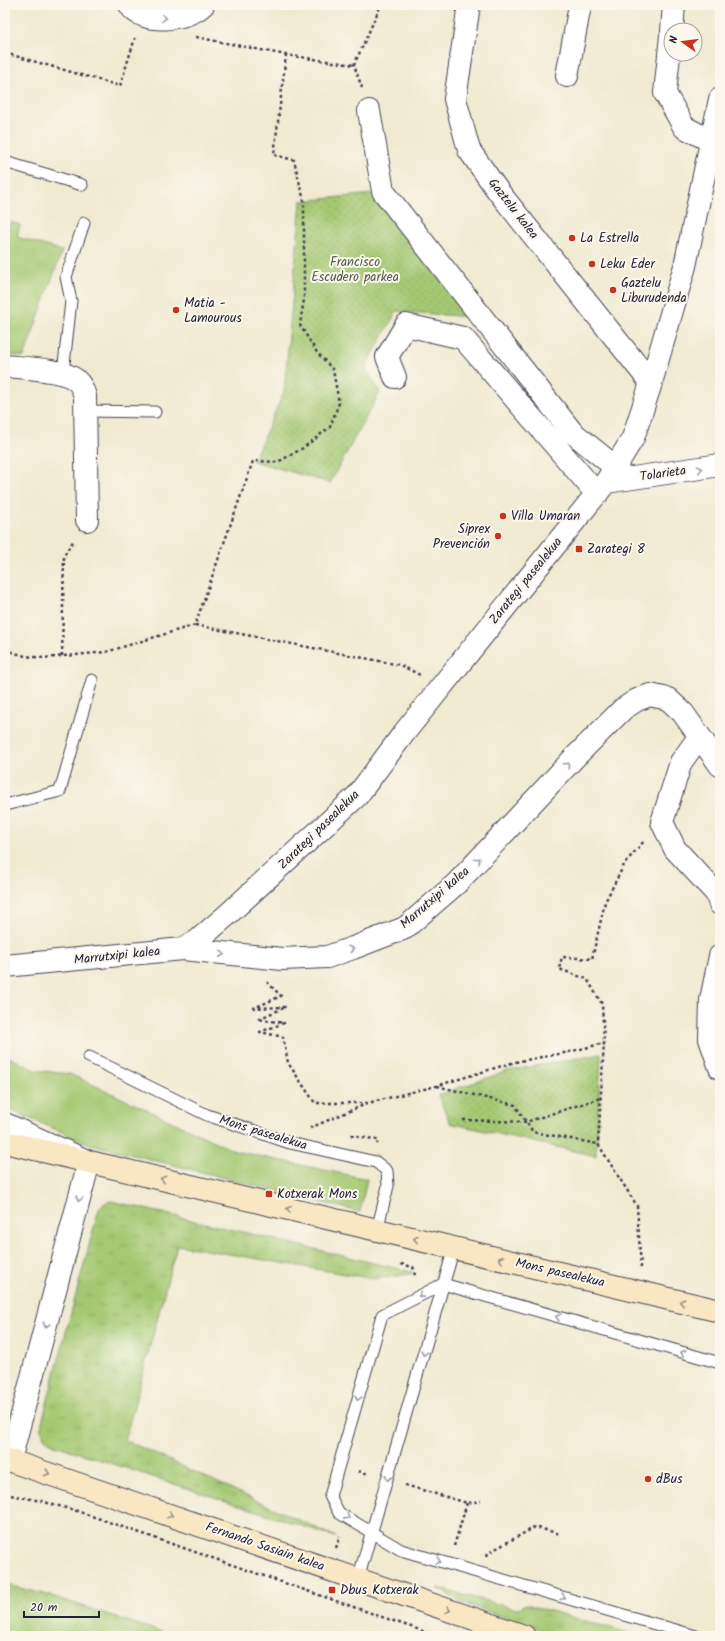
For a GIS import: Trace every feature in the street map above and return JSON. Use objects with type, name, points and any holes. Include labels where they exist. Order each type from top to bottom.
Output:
[{"type":"main road","name":"Mons pasealekua","points":[[5,1142],[720,1311]]},
{"type":"main road","name":"Fernando Sasiain kalea","points":[[7,1460],[524,1636]]},
{"type":"street","points":[[136,10],[152,18],[175,18],[198,10],[203,5]]},
{"type":"street","name":"Gaztelu kalea","points":[[469,5],[455,98],[469,150],[503,197],[651,383]]},
{"type":"street","points":[[567,76],[580,5]]},
{"type":"street","points":[[673,22],[674,5]]},
{"type":"street","points":[[668,62],[665,93],[684,127],[711,141]]},
{"type":"street","name":"Zarategi pasealekua","points":[[183,949],[197,941],[226,916],[357,796],[441,686],[606,481],[633,438],[651,383],[685,266],[720,99]]},
{"type":"street","points":[[369,111],[383,191],[572,432],[606,481]]},
{"type":"street","points":[[395,377],[387,357],[406,325],[463,338],[606,481]]},
{"type":"street","points":[[5,366],[63,373],[77,380],[82,387],[85,396],[87,520]]},
{"type":"street","name":"Tolarieta","points":[[606,481],[720,465]]},
{"type":"street","name":"Marrutxipi kalea","points":[[5,966],[183,949],[282,959],[327,957],[405,928],[457,883],[574,758],[623,709],[637,700],[650,695],[668,699],[683,713],[720,765]]},
{"type":"street","points":[[699,737],[681,762],[662,822],[675,849],[716,893],[720,904]]},
{"type":"street","points":[[720,956],[711,1000],[710,1039],[720,1068]]},
{"type":"street","name":"Mons pasealekua","points":[[5,1124],[89,1162]]},
{"type":"street","points":[[7,1460],[89,1162]]},
{"type":"lane","points":[[5,162],[82,185]]},
{"type":"lane","points":[[63,373],[71,301],[66,277],[84,223]]},
{"type":"lane","points":[[85,411],[155,412]]},
{"type":"lane","points":[[5,805],[60,791],[92,680]]},
{"type":"lane","name":"Mons pasealekua","points":[[89,1057],[207,1115],[290,1143],[376,1162]]},
{"type":"lane","points":[[376,1162],[387,1171],[388,1186],[377,1230]]},
{"type":"lane","points":[[358,1579],[454,1248]]},
{"type":"lane","points":[[696,1636],[401,1550],[339,1513],[330,1496],[382,1315],[443,1284],[720,1364]]},
{"type":"path","points":[[5,21],[9,5]]},
{"type":"path","points":[[369,111],[354,65],[381,5]]},
{"type":"path","points":[[5,53],[120,86],[136,10]]},
{"type":"path","points":[[190,36],[286,55],[354,65]]},
{"type":"path","points":[[195,625],[253,461],[278,462],[303,448],[330,427],[339,404],[333,370],[316,351],[300,325],[304,299],[304,201],[294,160],[274,155],[286,55]]},
{"type":"path","points":[[62,656],[64,555]]},
{"type":"path","points":[[5,650],[25,656],[44,658],[106,652],[195,625],[400,665],[441,686]]},
{"type":"path","points":[[641,1273],[637,1206],[598,1144],[604,1043],[602,1004],[588,979],[559,969],[562,957],[592,959],[605,902],[625,863],[662,822]]},
{"type":"path","points":[[265,979],[280,996],[254,1008],[286,1007],[258,1019],[284,1023],[260,1032],[283,1037],[288,1063],[315,1104],[368,1103]]},
{"type":"path","points":[[317,1129],[309,1128],[368,1103],[436,1086],[515,1062],[569,1052],[604,1043]]},
{"type":"path","points":[[436,1086],[515,1105],[533,1132],[598,1144]]},
{"type":"path","points":[[463,1120],[526,1122],[601,1098]]},
{"type":"path","points":[[347,1135],[378,1140],[376,1162]]},
{"type":"path","points":[[358,1471],[467,1503],[481,1501]]},
{"type":"path","points":[[5,1494],[41,1501],[77,1511],[436,1636]]},
{"type":"path","points":[[453,1548],[467,1503]]},
{"type":"path","points":[[487,1558],[488,1553],[535,1527],[560,1534]]},
{"type":"green space","name":"Francisco Escudero parkea","points":[[372,194],[469,317],[397,311],[365,368],[380,392],[330,483],[253,461],[284,392],[301,201]]},
{"type":"green space","points":[[10,222],[20,225],[17,237],[62,251],[24,357],[5,354],[5,238]]},
{"type":"green space","points":[[601,1054],[596,1156],[450,1123],[438,1095],[507,1071]]},
{"type":"green space","points":[[5,1055],[35,1070],[70,1074],[235,1151],[367,1179],[360,1212],[90,1144],[5,1108]]},
{"type":"green space","points":[[111,1201],[412,1272],[412,1274],[374,1279],[177,1245],[125,1440],[336,1537],[55,1445],[46,1439],[42,1430],[42,1422],[98,1212],[103,1204]]},
{"type":"green space","points":[[5,1584],[52,1596],[173,1636],[5,1636]]},
{"type":"green space","points":[[437,1588],[517,1609],[526,1604],[639,1636],[560,1636],[462,1603]]},
{"type":"place","name":"La Estrella","points":[[572,238]]},
{"type":"place","name":"Leku Eder","points":[[592,264]]},
{"type":"place","name":"Gaztelu Liburudenda","points":[[613,290]]},
{"type":"place","name":"Matia - Lamourous","points":[[176,310]]},
{"type":"place","name":"Villa Umaran","points":[[503,516]]},
{"type":"place","name":"Siprex Prevención","points":[[498,536]]},
{"type":"place","name":"Zarategi 8","points":[[579,549]]},
{"type":"place","name":"Kotxerak Mons","points":[[269,1194]]},
{"type":"place","name":"dBus","points":[[648,1479]]},
{"type":"place","name":"Dbus Kotxerak","points":[[332,1590]]}]
